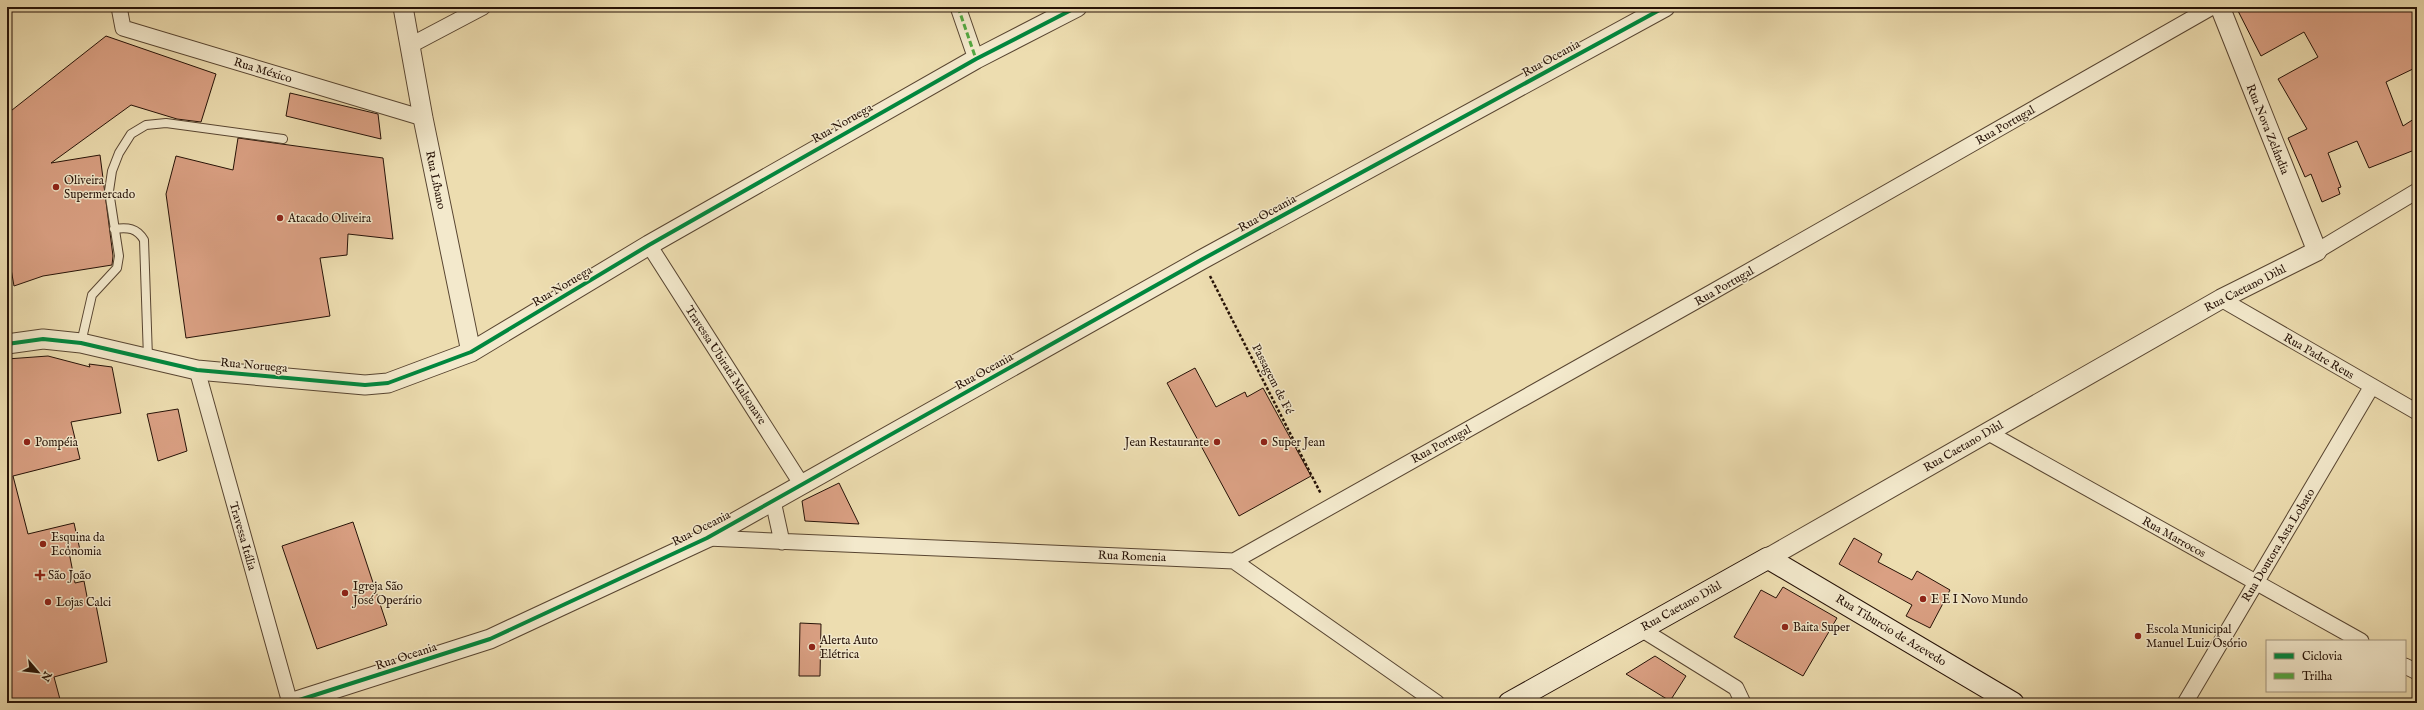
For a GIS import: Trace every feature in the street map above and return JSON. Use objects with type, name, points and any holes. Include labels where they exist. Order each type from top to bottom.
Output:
[{"type":"main road","name":"Rua Caetano Dihl","points":[[1509,703],[1768,558]]},
{"type":"main road","name":"Rua Tiburcio de Azevedo","points":[[1768,558],[2013,703]]},
{"type":"street","name":"Rua México","points":[[120,7],[123,28],[423,118]]},
{"type":"street","name":"Rua Líbano","points":[[404,7],[423,118],[471,352]]},
{"type":"street","points":[[411,45],[483,7]]},
{"type":"street","points":[[958,7],[976,59]]},
{"type":"street","name":"Rua Noruega","points":[[7,344],[43,339],[80,343],[197,370],[366,385],[388,383],[471,352],[649,245],[976,59],[1077,7]]},
{"type":"street","name":"Rua Oceania","points":[[290,703],[490,639],[708,538],[1201,260],[1665,7]]},
{"type":"street","name":"Rua Portugal","points":[[1234,560],[1721,287],[2212,7]]},
{"type":"street","name":"Rua Nova Zelândia","points":[[2220,7],[2317,251]]},
{"type":"street","name":"Rua Caetano Dihl","points":[[1768,558],[2221,299],[2317,251],[2417,191]]},
{"type":"street","name":"Travessa Ubiratã Malsonave","points":[[649,245],[802,485]]},
{"type":"street","name":"Rua Padre Reus","points":[[2221,299],[2417,412]]},
{"type":"street","name":"Travessa Itália","points":[[197,370],[290,703]]},
{"type":"street","name":"Rua Doutora Asta Lobato","points":[[2185,703],[2372,386]]},
{"type":"street","name":"Rua Marrocos","points":[[1987,432],[2359,640]]},
{"type":"street","points":[[773,501],[782,542]]},
{"type":"street","name":"Rua Romenia","points":[[708,538],[1234,560]]},
{"type":"street","points":[[1234,560],[1437,703]]},
{"type":"street","points":[[1641,629],[1736,688],[1743,703]]},
{"type":"street","points":[[2406,666],[2417,672]]},
{"type":"lane","points":[[80,343],[92,295],[117,268],[119,256],[109,190],[112,171],[119,153],[131,134],[146,125],[166,122],[283,139]]},
{"type":"lane","points":[[114,229],[132,228],[139,232],[144,240],[148,358]]},
{"type":"building","points":[[2236,7],[2417,7],[2417,67],[2386,82],[2403,126],[2417,117],[2417,149],[2369,168],[2357,141],[2328,153],[2341,187],[2338,188],[2340,194],[2322,202],[2311,174],[2305,177],[2288,138],[2307,129],[2278,79],[2318,57],[2304,32],[2261,56]]},
{"type":"building","name":"Oliveira Supermercado","points":[[106,36],[216,74],[201,122],[177,119],[131,105],[51,163],[100,155],[113,256],[112,265],[43,276],[14,286],[7,246],[7,114]]},
{"type":"building","points":[[290,93],[378,114],[381,139],[286,116]]},
{"type":"building","name":"Atacado Oliveira","points":[[238,138],[383,158],[393,239],[348,234],[347,255],[320,258],[330,316],[186,338],[166,194],[176,156],[233,170]]},
{"type":"building","points":[[48,356],[90,367],[89,364],[112,367],[121,413],[71,422],[80,459],[13,476],[28,534],[74,523],[80,550],[69,552],[75,583],[84,581],[89,607],[96,605],[107,662],[54,677],[61,703],[7,703],[7,418],[10,417],[7,399],[7,359]]},
{"type":"building","points":[[1195,368],[1216,407],[1245,392],[1247,397],[1263,388],[1311,476],[1239,516],[1167,383]]},
{"type":"building","points":[[178,409],[187,451],[158,461],[147,414]]},
{"type":"building","points":[[839,483],[859,524],[805,521],[802,501]]},
{"type":"building","points":[[353,522],[387,625],[317,649],[282,546]]},
{"type":"building","points":[[1854,538],[1882,554],[1878,562],[1912,580],[1917,571],[1950,590],[1930,628],[1906,616],[1912,605],[1839,564]]},
{"type":"building","name":"Baita Super","points":[[1783,587],[1837,618],[1803,676],[1734,637],[1761,590],[1776,598]]},
{"type":"building","points":[[800,623],[821,624],[820,676],[799,676]]},
{"type":"building","points":[[1655,656],[1686,676],[1670,701],[1626,674]]},
{"type":"marked path","points":[[958,7],[976,59]]},
{"type":"cycle path","points":[[7,344],[43,339],[81,343],[197,370],[365,385],[388,383],[471,352],[649,245],[976,59],[1077,7]]},
{"type":"cycle path","points":[[290,703],[490,639],[707,538],[1201,260],[1665,7]]},
{"type":"place","name":"Oliveira Supermercado","points":[[56,187]]},
{"type":"place","name":"Atacado Oliveira","points":[[280,218]]},
{"type":"place","name":"Pompéia","points":[[27,442]]},
{"type":"place","name":"Jean Restaurante","points":[[1217,442]]},
{"type":"place","name":"Super Jean","points":[[1264,442]]},
{"type":"place","name":"Esquina da Ecônomia","points":[[43,544]]},
{"type":"place","name":"São João","points":[[40,575]]},
{"type":"place","name":"Igreja São José Operário","points":[[345,593]]},
{"type":"place","name":"E E I Novo Mundo","points":[[1923,599]]},
{"type":"place","name":"Lojas Calci","points":[[48,602]]},
{"type":"place","name":"Baita Super","points":[[1785,627]]},
{"type":"place","name":"Escola Municipal Manuel Luiz Osório","points":[[2138,636]]},
{"type":"place","name":"Alerta Auto Elétrica","points":[[812,647]]}]
